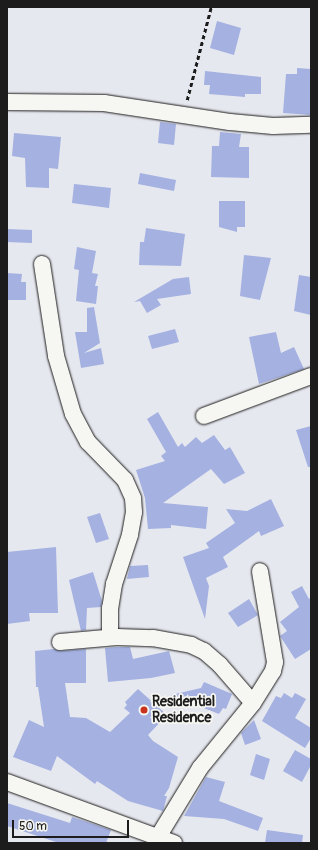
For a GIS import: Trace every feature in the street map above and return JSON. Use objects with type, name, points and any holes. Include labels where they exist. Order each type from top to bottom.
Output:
[{"type":"street","points":[[7,102],[104,102],[184,115],[273,126],[311,125]]},
{"type":"street","points":[[42,264],[56,356],[73,414],[88,442],[125,480],[133,498],[134,512],[130,535],[114,584],[110,608],[110,637]]},
{"type":"street","points":[[204,416],[311,376]]},
{"type":"street","points":[[158,836],[200,768],[268,683],[275,662],[260,571]]},
{"type":"street","points":[[60,642],[110,637],[153,638],[197,648],[220,665],[253,703]]},
{"type":"street","points":[[7,782],[174,843]]},
{"type":"path","points":[[184,115],[211,7]]},
{"type":"building","points":[[217,21],[241,28],[234,55],[210,48]]},
{"type":"building","points":[[297,68],[311,69],[311,115],[283,113],[286,74],[297,74]]},
{"type":"building","points":[[205,71],[261,77],[261,94],[245,94],[245,97],[209,94],[210,85],[204,85]]},
{"type":"building","points":[[160,122],[176,124],[174,145],[158,143]]},
{"type":"building","points":[[220,132],[241,134],[239,147],[249,147],[249,178],[211,177],[212,146],[219,146]]},
{"type":"building","points":[[14,133],[61,137],[58,169],[49,168],[49,188],[26,187],[25,158],[12,156]]},
{"type":"building","points":[[140,173],[176,180],[174,191],[138,184]]},
{"type":"building","points":[[74,184],[111,188],[109,208],[72,203]]},
{"type":"building","points":[[219,201],[245,201],[245,227],[237,227],[237,232],[219,227]]},
{"type":"building","points":[[146,228],[185,234],[181,266],[139,265],[140,242],[144,242]]},
{"type":"building","points":[[7,229],[32,230],[32,243],[7,242]]},
{"type":"building","points":[[77,247],[96,251],[92,273],[98,274],[95,286],[98,286],[96,304],[76,301],[79,270],[74,269]]},
{"type":"building","points":[[244,255],[271,258],[260,300],[240,296]]},
{"type":"building","points":[[7,273],[22,274],[21,282],[26,282],[26,300],[7,300]]},
{"type":"building","points":[[299,275],[311,277],[311,315],[294,311]]},
{"type":"building","points":[[189,277],[191,294],[157,299],[161,305],[147,313],[140,301],[134,302],[173,279]]},
{"type":"building","points":[[94,307],[100,343],[84,353],[101,348],[104,364],[81,368],[75,332],[87,332],[87,308]]},
{"type":"building","points":[[175,329],[179,342],[152,349],[148,336]]},
{"type":"building","points":[[276,332],[281,353],[294,347],[304,369],[259,384],[249,337]]},
{"type":"building","points":[[158,412],[178,447],[182,443],[185,447],[196,437],[202,443],[214,435],[225,450],[230,447],[245,473],[224,484],[211,469],[163,503],[208,507],[206,529],[171,525],[171,528],[148,529],[145,498],[136,470],[165,461],[161,456],[166,452],[147,419]]},
{"type":"building","points":[[311,426],[311,467],[308,467],[296,430]]},
{"type":"building","points":[[271,499],[284,526],[261,536],[259,531],[223,557],[228,567],[206,578],[209,586],[205,619],[183,557],[209,548],[206,543],[235,523],[226,509],[247,511]]},
{"type":"building","points":[[100,513],[109,539],[96,543],[87,517]]},
{"type":"building","points":[[56,547],[58,613],[29,613],[30,621],[7,624],[7,552]]},
{"type":"building","points":[[148,565],[149,577],[127,579],[130,566]]},
{"type":"building","points":[[93,572],[102,601],[101,607],[87,608],[86,630],[81,631],[69,580]]},
{"type":"building","points":[[302,586],[309,599],[311,597],[311,649],[295,659],[280,636],[287,631],[280,622],[299,607],[291,592]]},
{"type":"building","points":[[249,599],[258,615],[238,627],[228,613]]},
{"type":"building","points":[[130,647],[133,659],[169,651],[175,673],[151,678],[108,682],[105,648]]},
{"type":"building","points":[[54,649],[61,651],[86,649],[86,683],[65,683],[70,717],[86,718],[110,732],[130,713],[124,708],[127,705],[125,702],[138,689],[167,715],[148,735],[153,741],[178,757],[169,788],[164,796],[167,796],[163,811],[128,801],[97,781],[95,784],[57,756],[51,771],[13,757],[29,720],[44,727],[38,687],[36,687],[35,651]]},
{"type":"building","points":[[204,682],[232,694],[226,709],[223,708],[219,714],[171,695],[201,688]]},
{"type":"building","points":[[284,693],[292,698],[295,693],[306,699],[295,718],[311,728],[311,738],[305,748],[262,721],[276,696],[281,698]]},
{"type":"building","points":[[254,720],[261,739],[245,745],[241,733]]},
{"type":"building","points":[[295,750],[311,759],[311,765],[302,782],[283,771]]},
{"type":"building","points":[[256,754],[270,759],[264,780],[250,775]]},
{"type":"building","points":[[206,777],[225,782],[219,801],[263,818],[258,831],[224,819],[184,816]]},
{"type":"building","points":[[7,803],[70,823],[72,817],[111,830],[106,843],[59,843],[7,826]]},
{"type":"building","points":[[267,830],[303,835],[302,843],[265,843]]},
{"type":"place","name":"Residential Residence","points":[[144,710]]}]
